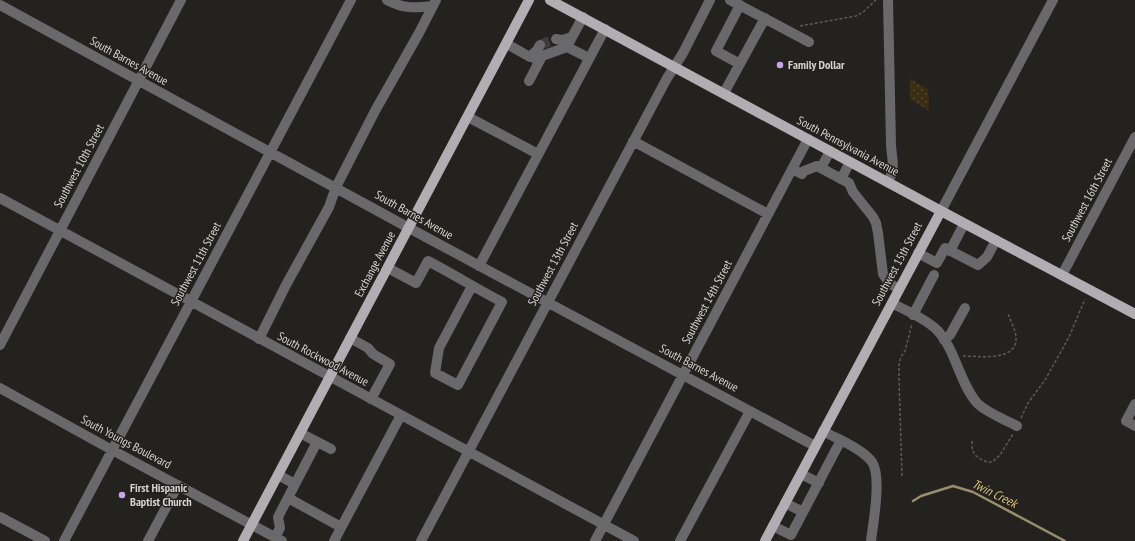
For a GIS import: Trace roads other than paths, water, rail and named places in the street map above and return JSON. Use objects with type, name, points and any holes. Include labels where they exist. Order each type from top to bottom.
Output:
[{"type":"main road","name":"Exchange Avenue","points":[[243,541],[529,0]]},
{"type":"main road","name":"South Pennsylvania Avenue","points":[[550,0],[563,4],[583,17],[940,211],[1135,314]]},
{"type":"main road","name":"Southwest 15th Street","points":[[765,541],[940,211]]},
{"type":"street","name":"Southwest 10th Street","points":[[0,345],[181,0]]},
{"type":"street","name":"Southwest 11th Street","points":[[64,541],[351,0]]},
{"type":"street","points":[[387,0],[398,6],[414,8],[434,3]]},
{"type":"street","name":"Southwest 13th Street","points":[[421,541],[633,141],[666,80],[683,53],[710,0]]},
{"type":"street","points":[[730,0],[809,42]]},
{"type":"street","points":[[888,0],[891,145],[894,170],[888,182]]},
{"type":"street","name":"Southwest 15th Street","points":[[940,211],[1053,0]]},
{"type":"street","points":[[259,339],[286,285],[329,207],[336,187],[374,111],[434,3]]},
{"type":"street","points":[[740,5],[716,51],[740,64]]},
{"type":"street","name":"South Barnes Avenue","points":[[2,6],[409,228],[815,446]]},
{"type":"street","points":[[529,81],[542,56],[560,42],[572,37],[583,17]]},
{"type":"street","points":[[724,93],[765,18]]},
{"type":"street","points":[[480,266],[605,29]]},
{"type":"street","points":[[560,42],[589,58]]},
{"type":"street","points":[[506,44],[537,50],[539,62]]},
{"type":"street","points":[[468,117],[538,154]]},
{"type":"street","name":"Southwest 16th Street","points":[[1062,275],[1135,137]]},
{"type":"street","name":"Southwest 14th Street","points":[[595,541],[808,139]]},
{"type":"street","points":[[633,141],[768,214]]},
{"type":"street","points":[[821,168],[830,151]]},
{"type":"street","points":[[841,179],[850,162]]},
{"type":"street","points":[[792,169],[802,174],[804,170],[818,166],[849,183],[853,192],[876,223],[883,274],[889,283],[899,289]]},
{"type":"street","name":"South Rockwood Avenue","points":[[0,198],[634,541]]},
{"type":"street","points":[[950,251],[964,224]]},
{"type":"street","points":[[918,253],[937,264],[945,248],[978,265],[987,257],[996,240]]},
{"type":"street","points":[[388,268],[416,283],[428,260],[502,302],[458,385],[435,373],[439,348],[472,286]]},
{"type":"street","points":[[913,315],[934,275]]},
{"type":"street","points":[[892,303],[927,322],[937,330],[944,340],[971,395],[978,404],[1017,426]]},
{"type":"street","points":[[944,340],[950,335],[965,308]]},
{"type":"street","points":[[350,338],[368,348],[374,354],[390,364],[371,399]]},
{"type":"street","name":"South Youngs Boulevard","points":[[0,388],[112,450],[279,539]]},
{"type":"street","points":[[1135,404],[1126,421],[1135,426]]},
{"type":"street","points":[[680,541],[750,410]]},
{"type":"street","points":[[334,541],[402,415]]},
{"type":"street","points":[[823,431],[841,440],[866,456],[876,469],[877,481],[871,541]]},
{"type":"street","points":[[300,433],[331,450]]},
{"type":"street","points":[[773,526],[791,535],[841,440]]},
{"type":"street","points":[[279,539],[280,528],[278,517],[317,442]]},
{"type":"street","points":[[801,474],[818,483]]},
{"type":"street","points":[[278,475],[295,484]]},
{"type":"street","points":[[148,541],[178,485]]},
{"type":"street","points":[[288,498],[341,527]]},
{"type":"street","points":[[785,503],[803,512]]},
{"type":"street","points":[[0,517],[45,541]]},
{"type":"waterway","name":"Twin Creek","points":[[913,501],[921,496],[953,486],[973,492],[1065,541]]},
{"type":"tunnel","points":[[540,45],[556,39]]},
{"type":"place","name":"Family Dollar","points":[[780,65]]},
{"type":"place","name":"First Hispanic Baptist Church","points":[[122,495]]}]
